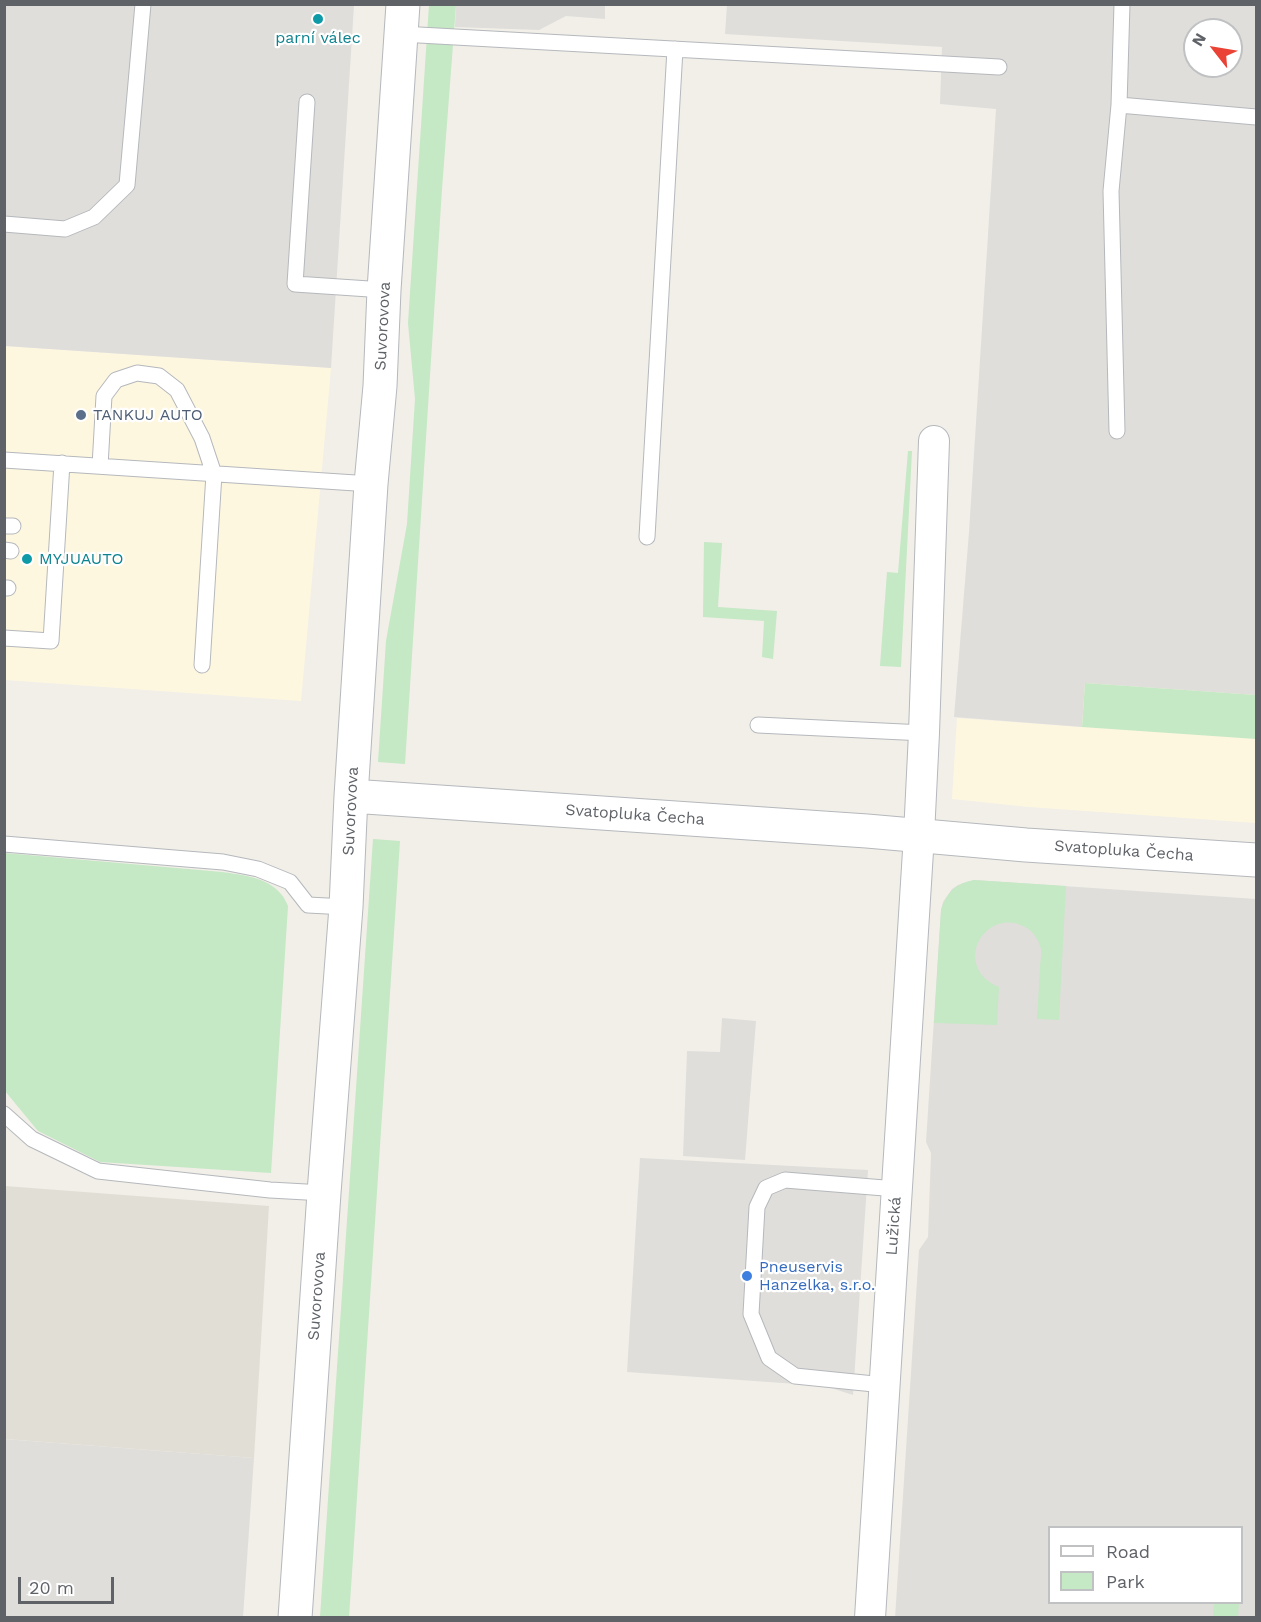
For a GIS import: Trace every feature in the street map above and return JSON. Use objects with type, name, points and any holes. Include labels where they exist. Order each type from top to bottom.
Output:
[{"type":"street","name":"Suvorovova","points":[[296,1617],[324,1193],[346,907],[351,796],[371,484],[380,386],[402,19]]},
{"type":"street","points":[[919,835],[934,441]]},
{"type":"street","name":"Svatopluka Čecha","points":[[351,796],[1257,860]]},
{"type":"street","name":"Lužická","points":[[870,1617],[919,835]]},
{"type":"lane","points":[[4,224],[65,229],[94,217],[126,185],[144,4]]},
{"type":"lane","points":[[1117,431],[1111,191],[1119,105],[1122,4]]},
{"type":"lane","points":[[402,19],[675,49],[999,67]]},
{"type":"lane","points":[[647,537],[675,49]]},
{"type":"lane","points":[[307,102],[295,284],[384,290]]},
{"type":"lane","points":[[1119,105],[1257,117]]},
{"type":"lane","points":[[100,466],[104,396],[116,380],[137,373],[159,376],[177,390],[202,438],[214,474],[202,664]]},
{"type":"lane","points":[[4,460],[371,484]]},
{"type":"lane","points":[[4,638],[51,641],[47,591],[51,529],[62,464]]},
{"type":"lane","points":[[758,725],[924,733]]},
{"type":"lane","points":[[4,844],[223,862],[247,866],[290,882],[308,905],[346,907]]},
{"type":"lane","points":[[4,1114],[32,1139],[98,1171],[270,1190],[324,1193]]},
{"type":"lane","points":[[884,1384],[795,1376],[769,1358],[751,1314],[757,1207],[766,1188],[785,1180],[897,1189]]},
{"type":"shaded area","points":[[4,5],[354,5],[331,368],[5,346]]},
{"type":"shaded area","points":[[456,5],[605,5],[605,19],[566,16],[539,30],[455,27]]},
{"type":"shaded area","points":[[727,5],[1256,5],[1256,695],[1085,683],[1082,727],[954,717],[969,532],[996,109],[940,104],[942,47],[725,34]]},
{"type":"shaded area","points":[[4,346],[331,368],[301,701],[5,680]]},
{"type":"shaded area","points":[[1085,683],[1256,695],[1256,823],[1029,807],[952,799],[957,718],[1081,727]]},
{"type":"shaded area","points":[[974,880],[1256,899],[1256,1617],[895,1618],[919,1250],[928,1237],[931,1153],[926,1142],[941,910],[943,902],[952,889]]},
{"type":"shaded area","points":[[722,1018],[756,1021],[745,1160],[683,1156],[687,1051],[720,1052]]},
{"type":"shaded area","name":"Pneuservis Hanzelka, s.r.o.","points":[[640,1158],[868,1170],[853,1395],[825,1386],[627,1372]]},
{"type":"shaded area","points":[[5,1186],[269,1206],[254,1458],[5,1439]]},
{"type":"shaded area","points":[[4,1439],[254,1458],[243,1617],[5,1617]]},
{"type":"green space","points":[[429,5],[456,5],[405,764],[378,762],[386,641],[407,524],[415,399],[408,323]]},
{"type":"green space","points":[[908,451],[912,451],[901,667],[880,666],[887,572],[898,573]]},
{"type":"green space","points":[[704,542],[722,543],[718,607],[777,611],[773,659],[762,657],[764,621],[703,617]]},
{"type":"green space","points":[[1085,683],[1256,695],[1256,739],[1082,727]]},
{"type":"green space","points":[[373,839],[400,841],[352,1573],[349,1617],[320,1617]]},
{"type":"green space","points":[[5,853],[238,874],[261,880],[282,895],[288,906],[271,1173],[100,1162],[38,1131],[5,1091]]},
{"type":"green space","points":[[974,880],[1066,886],[1059,1020],[1037,1019],[1041,949],[1031,931],[1012,923],[1000,924],[990,929],[982,937],[975,958],[979,969],[988,981],[999,987],[997,1025],[934,1023],[941,910],[946,899],[957,886]]},
{"type":"green space","points":[[1214,1604],[1239,1604],[1238,1617],[1213,1617]]},
{"type":"place","name":"parní válec","points":[[318,19]]},
{"type":"place","name":"TANKUJ AUTO","points":[[81,415]]},
{"type":"place","name":"MYJUAUTO","points":[[27,559]]},
{"type":"place","name":"Pneuservis Hanzelka, s.r.o.","points":[[747,1276]]}]
